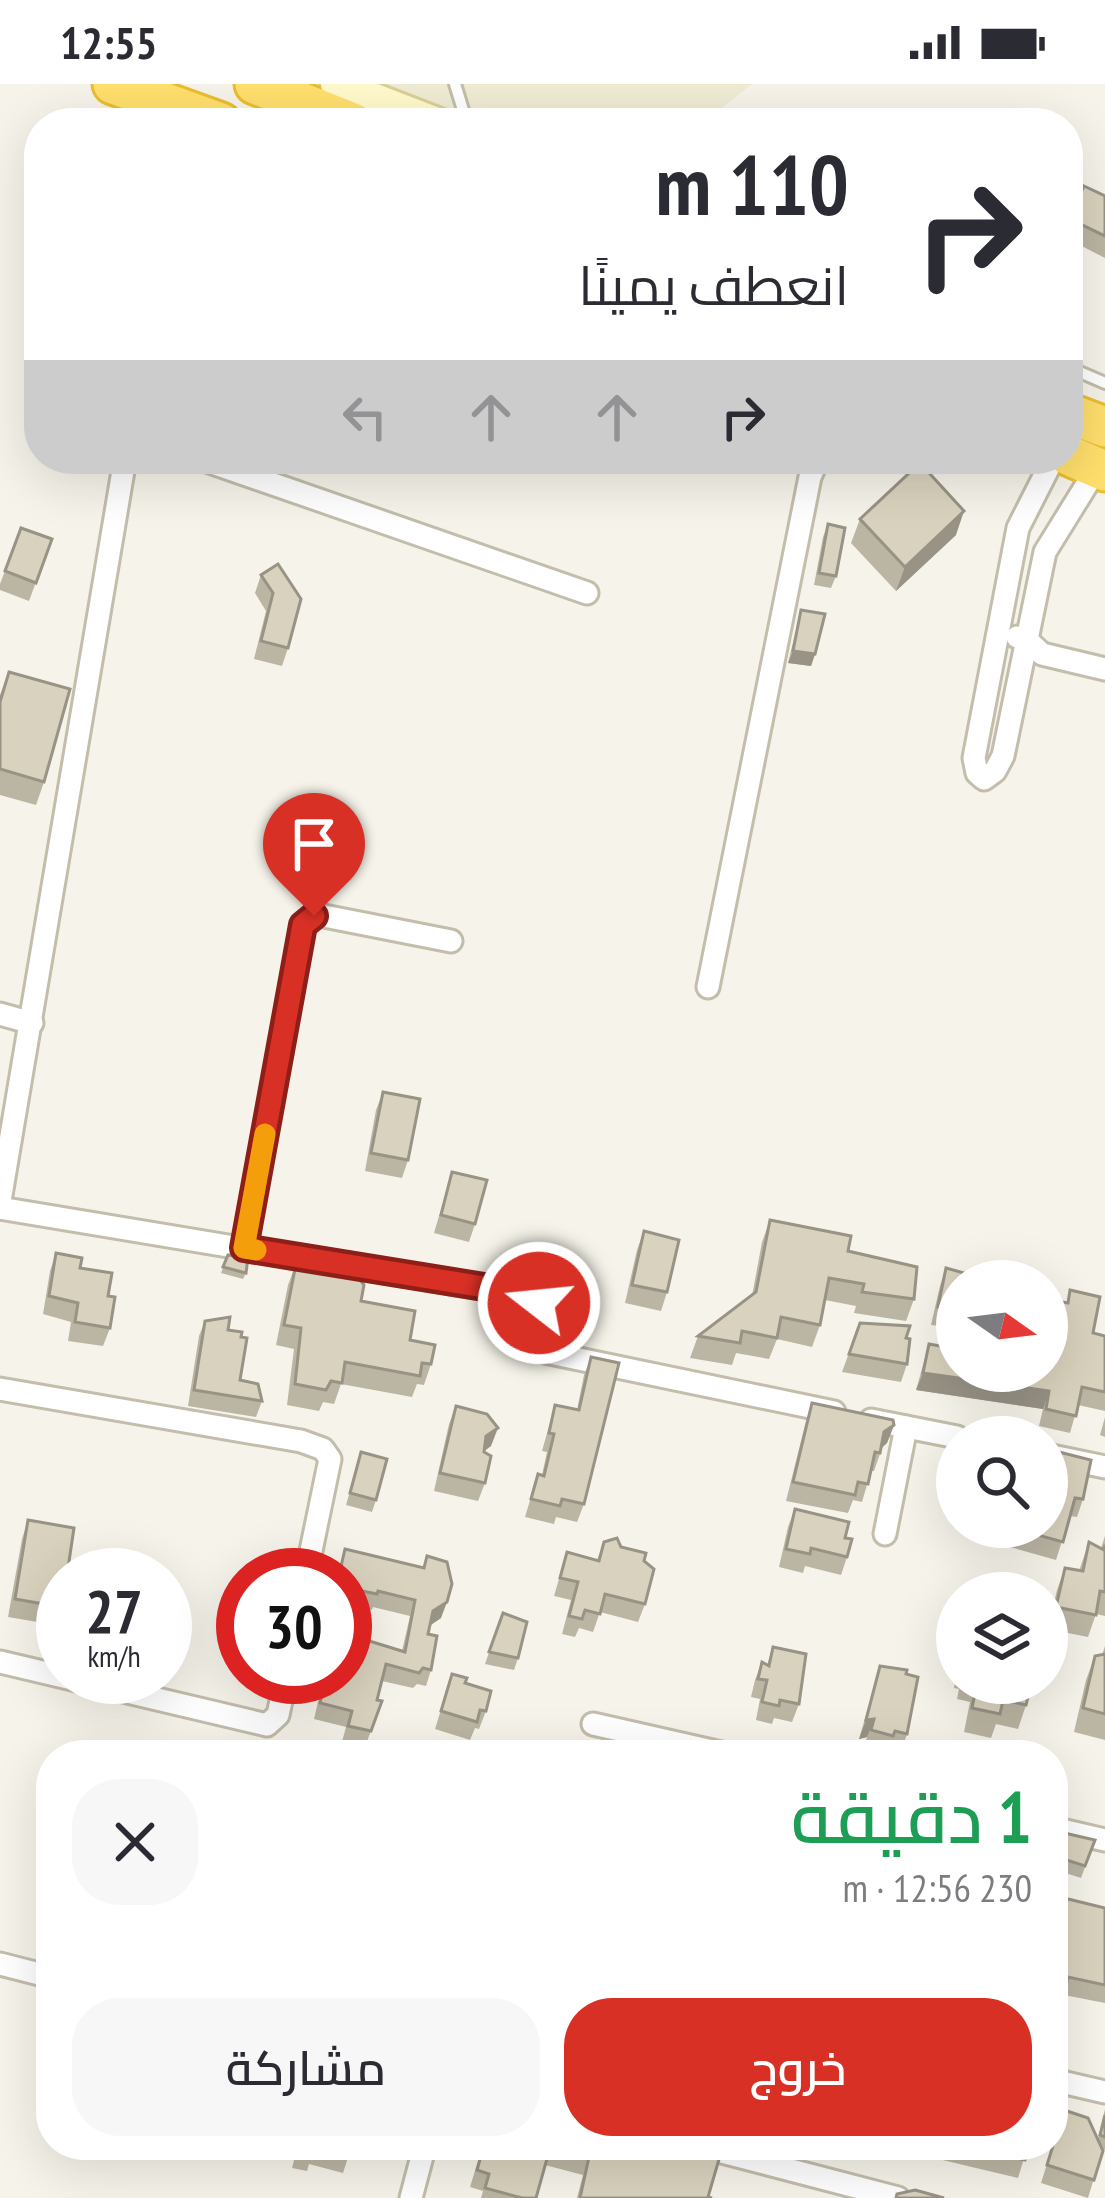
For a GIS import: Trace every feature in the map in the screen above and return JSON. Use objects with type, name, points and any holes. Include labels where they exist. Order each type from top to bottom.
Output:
[{"type":"highway","points":[[113,84],[177,108]]},
{"type":"highway","points":[[255,84],[355,96]]},
{"type":"street","points":[[355,96],[391,108]]},
{"type":"street","points":[[1045,474],[1014,546],[974,758],[977,773],[984,778],[1003,756],[1030,653],[1045,552],[1090,465]]},
{"type":"street","points":[[123,474],[0,1204],[529,1296],[539,1303],[535,1344],[544,1352],[936,1433]]},
{"type":"street","points":[[245,474],[587,593]]},
{"type":"street","points":[[708,987],[811,474]]},
{"type":"street","points":[[1014,546],[1045,552]]},
{"type":"street","points":[[998,632],[1030,653],[1105,669]]},
{"type":"street","points":[[993,660],[1030,653]]},
{"type":"street","points":[[244,1248],[303,925],[314,916],[324,916],[451,941]]},
{"type":"street","points":[[0,1014],[32,1023]]},
{"type":"street","points":[[0,1389],[302,1441],[323,1449],[330,1459],[312,1548]]},
{"type":"street","points":[[885,1534],[906,1427]]},
{"type":"street","points":[[1068,1459],[1105,1467]]},
{"type":"street","points":[[0,1662],[267,1725],[280,1704]]},
{"type":"street","points":[[593,1724],[664,1740]]},
{"type":"street","points":[[1068,1831],[1105,1840]]},
{"type":"street","points":[[0,1964],[36,1973]]},
{"type":"street","points":[[1068,2083],[1105,2092]]},
{"type":"street","points":[[411,2198],[421,2160]]},
{"type":"street","points":[[752,2160],[898,2198]]},
{"type":"shaded area","points":[[369,84],[752,84],[722,108],[447,108]]},
{"type":"building","points":[[1083,188],[1105,196],[1105,236],[1083,225]]},
{"type":"building","points":[[908,474],[930,474],[964,511],[905,567],[860,519]]},
{"type":"building","points":[[828,524],[845,528],[836,576],[819,573]]},
{"type":"building","points":[[21,528],[52,539],[36,583],[5,571]]},
{"type":"building","points":[[278,564],[301,599],[288,648],[261,641],[273,593],[261,575]]},
{"type":"building","points":[[801,610],[825,614],[815,654],[793,651]]},
{"type":"building","points":[[9,672],[70,689],[44,782],[0,769],[0,702]]},
{"type":"building","points":[[383,1092],[420,1099],[408,1160],[371,1153]]},
{"type":"building","points":[[452,1172],[487,1180],[475,1224],[441,1215]]},
{"type":"building","points":[[770,1220],[851,1236],[848,1251],[917,1267],[914,1299],[862,1292],[864,1284],[829,1278],[820,1325],[781,1317],[777,1338],[742,1331],[740,1343],[698,1336],[756,1292]]},
{"type":"building","points":[[644,1231],[679,1240],[667,1292],[632,1285]]},
{"type":"building","points":[[56,1253],[82,1258],[80,1268],[112,1273],[108,1296],[115,1297],[110,1328],[75,1322],[78,1303],[49,1296]]},
{"type":"building","points":[[228,1255],[248,1258],[246,1273],[223,1267]]},
{"type":"building","points":[[296,1264],[357,1276],[364,1285],[361,1301],[415,1311],[410,1340],[435,1345],[431,1364],[422,1363],[420,1376],[345,1362],[342,1383],[331,1381],[326,1390],[295,1384],[301,1328],[284,1325]]},
{"type":"building","points":[[1070,1290],[1100,1297],[1093,1333],[1105,1336],[1105,1392],[1082,1387],[1076,1416],[1046,1409],[1049,1392],[1068,1392]]},
{"type":"building","points":[[230,1317],[228,1330],[247,1338],[240,1380],[258,1384],[262,1401],[194,1390],[205,1321]]},
{"type":"building","points":[[860,1323],[910,1326],[907,1364],[849,1354]]},
{"type":"building","points":[[929,1344],[936,1345],[936,1375],[923,1373]]},
{"type":"building","points":[[591,1357],[619,1363],[584,1504],[562,1499],[560,1506],[531,1499],[538,1474],[544,1476],[555,1405],[579,1410]]},
{"type":"building","points":[[812,1403],[893,1420],[894,1425],[884,1432],[880,1453],[875,1452],[868,1484],[858,1482],[855,1495],[793,1482]]},
{"type":"building","points":[[456,1406],[487,1414],[498,1428],[486,1436],[484,1452],[491,1456],[485,1483],[440,1473]]},
{"type":"building","points":[[361,1452],[387,1459],[376,1500],[350,1493]]},
{"type":"building","points":[[1068,1454],[1091,1460],[1083,1499],[1075,1498],[1068,1524]]},
{"type":"building","points":[[795,1509],[849,1522],[845,1538],[852,1539],[847,1557],[811,1548],[810,1554],[786,1549]]},
{"type":"building","points":[[28,1520],[74,1528],[71,1548],[36,1548],[36,1603],[15,1599]]},
{"type":"building","points":[[617,1538],[621,1547],[646,1553],[644,1561],[654,1569],[645,1604],[605,1594],[600,1614],[585,1610],[582,1619],[569,1616],[578,1582],[560,1578],[567,1552],[599,1561],[604,1542]]},
{"type":"building","points":[[1089,1542],[1104,1550],[1105,1545],[1105,1592],[1100,1591],[1096,1615],[1068,1609],[1065,1568],[1083,1571]]},
{"type":"building","points":[[372,1555],[424,1568],[427,1556],[447,1562],[452,1584],[447,1602],[433,1611],[428,1634],[437,1636],[431,1670],[423,1668],[419,1673],[386,1664],[377,1700],[382,1701],[371,1731],[348,1726],[352,1711],[324,1704],[372,1704],[372,1642],[405,1652],[415,1600],[372,1593]]},
{"type":"building","points":[[503,1613],[527,1622],[518,1658],[489,1652]]},
{"type":"building","points":[[773,1647],[806,1654],[799,1704],[762,1702],[767,1680],[758,1679],[762,1662],[769,1666]]},
{"type":"building","points":[[1105,1654],[1105,1714],[1083,1708],[1095,1656]]},
{"type":"building","points":[[880,1666],[907,1670],[906,1674],[918,1677],[907,1734],[871,1730],[874,1719],[866,1720]]},
{"type":"building","points":[[452,1674],[491,1691],[486,1711],[480,1710],[477,1722],[441,1711]]},
{"type":"building","points":[[973,1704],[1002,1704],[1000,1714],[972,1708]]},
{"type":"building","points":[[1068,1834],[1095,1840],[1085,1866],[1068,1861]]},
{"type":"building","points":[[1068,1899],[1105,1908],[1105,1985],[1068,1977]]},
{"type":"building","points":[[1068,2111],[1088,2118],[1103,2151],[1094,2180],[1047,2165],[1049,2160],[1068,2160]]},
{"type":"building","points":[[480,2160],[547,2160],[536,2198],[485,2188],[489,2174],[477,2170]]},
{"type":"building","points":[[588,2160],[719,2160],[708,2197],[712,2198],[580,2198]]},
{"type":"building","points":[[915,2190],[944,2198],[896,2198]]},
{"type":"slow traffic","points":[[256,1250],[244,1248],[265,1134]]},
{"type":"route","points":[[314,916],[303,925],[244,1248],[490,1288],[529,1296],[539,1303]]}]
